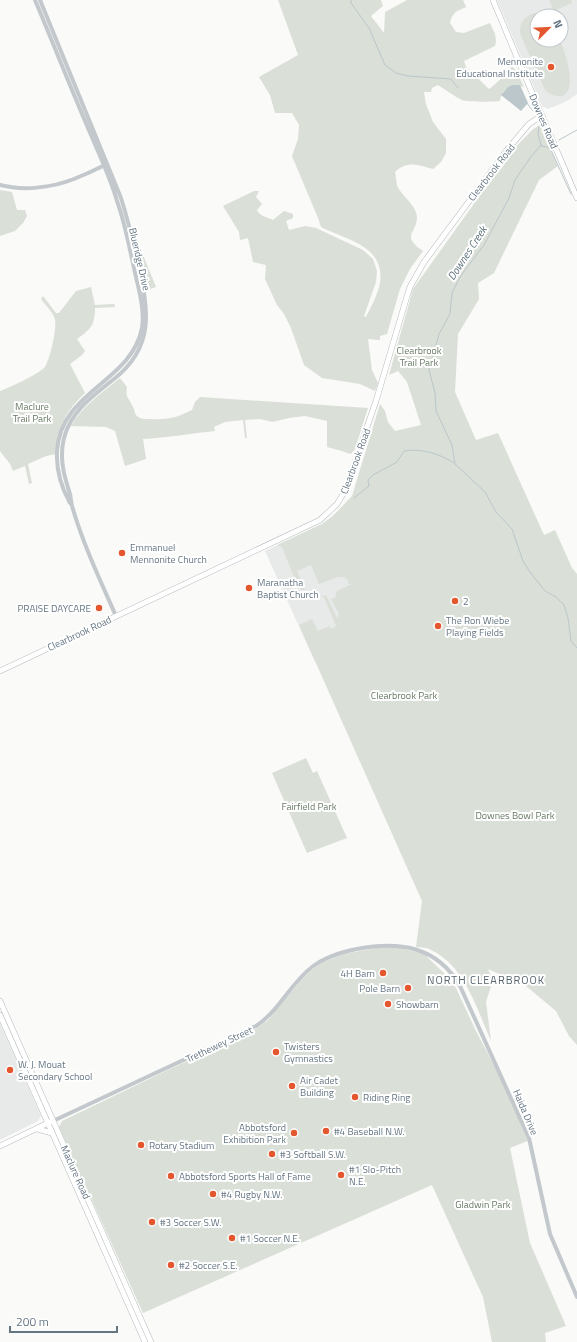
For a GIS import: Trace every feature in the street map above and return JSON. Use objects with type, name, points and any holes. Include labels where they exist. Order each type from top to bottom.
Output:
[{"type":"main road","name":"Downes Road","points":[[493,0],[577,198]]},
{"type":"main road","name":"Clearbrook Road","points":[[0,671],[320,520],[337,504],[342,498],[348,484],[376,401],[410,287],[417,273],[508,150],[529,124],[542,116]]},
{"type":"main road","name":"Maclure Road","points":[[0,1001],[51,1122],[52,1133],[145,1342]]},
{"type":"main road","name":"Maclure Road","points":[[0,1015],[51,1122],[151,1342]]},
{"type":"main road","name":"Trethewey Street","points":[[0,1146],[51,1122]]},
{"type":"main road","points":[[37,1129],[52,1133]]},
{"type":"street","name":"Blueridge Drive","points":[[35,0],[105,165],[121,198],[129,224],[144,292],[147,319],[141,343],[127,366],[119,375],[84,404],[72,418],[68,425],[64,439],[62,455],[63,471],[72,505],[83,537],[116,616]]},
{"type":"street","name":"Blueridge Drive","points":[[40,0],[105,165]]},
{"type":"street","points":[[0,185],[18,188],[49,185],[73,180],[105,165]]},
{"type":"street","name":"Trethewey Street","points":[[51,1122],[256,1026],[274,1011],[306,972],[323,960],[343,952],[381,946],[397,946],[415,949],[425,953]]},
{"type":"street","name":"Haida Drive","points":[[425,953],[438,960],[448,968],[456,979],[510,1093],[531,1143],[550,1234],[577,1297]]},
{"type":"shaded area","name":"Mennonite Educational Institute","points":[[497,0],[577,0],[577,94],[567,101],[548,109],[542,106]]},
{"type":"shaded area","points":[[520,85],[528,103],[521,111],[501,95],[508,87]]},
{"type":"shaded area","points":[[337,512],[376,597],[315,662],[265,551],[322,524]]},
{"type":"shaded area","name":"W. J. Mouat Secondary School","points":[[0,1023],[41,1116],[38,1121],[0,1140]]},
{"type":"green space","points":[[278,0],[381,0],[383,6],[371,16],[384,33],[385,12],[407,0],[463,0],[466,7],[454,14],[450,23],[456,32],[464,33],[490,23],[495,34],[496,41],[495,46],[464,61],[466,67],[489,89],[500,80],[508,68],[513,67],[524,87],[512,86],[508,88],[503,93],[500,101],[465,101],[438,85],[432,88],[431,92],[424,92],[426,104],[433,122],[446,139],[446,153],[441,162],[433,169],[413,164],[404,166],[395,172],[399,189],[416,212],[416,223],[411,234],[412,241],[423,251],[410,269],[400,289],[387,334],[380,336],[380,340],[368,339],[372,370],[378,383],[375,391],[360,384],[322,378],[304,365],[291,328],[284,314],[277,305],[265,279],[266,265],[253,262],[248,238],[240,240],[239,232],[223,206],[254,191],[259,191],[256,197],[262,204],[257,210],[262,215],[273,220],[284,211],[293,214],[293,218],[286,221],[289,230],[305,226],[316,228],[363,250],[373,259],[377,271],[376,282],[364,316],[366,317],[376,296],[380,283],[380,270],[376,260],[370,252],[352,240],[321,227],[292,156],[298,139],[299,125],[292,113],[275,113],[270,95],[259,77],[298,55]]},
{"type":"green space","points":[[549,0],[571,0],[572,3],[561,8],[553,8]]},
{"type":"green space","points":[[529,16],[529,48],[563,48],[570,79],[567,92],[563,96],[553,95],[545,90],[520,32],[522,22]]},
{"type":"green space","points":[[540,125],[558,166],[539,180],[494,273],[478,283],[479,299],[458,334],[455,392],[476,440],[498,433],[544,535],[555,530],[572,568],[577,574],[577,1045],[569,1036],[556,1011],[526,986],[488,969],[493,980],[486,1002],[491,1041],[475,1002],[453,966],[443,957],[429,949],[416,947],[422,901],[299,625],[312,619],[318,631],[330,626],[331,629],[336,626],[324,597],[321,597],[326,595],[337,618],[339,614],[331,599],[335,598],[337,591],[352,584],[348,584],[348,580],[344,577],[338,577],[319,584],[311,565],[297,571],[305,589],[303,590],[298,587],[282,547],[277,545],[322,524],[332,517],[352,496],[380,404],[385,411],[388,422],[395,431],[421,425],[407,382],[398,371],[389,375],[413,289],[511,152],[532,130]]},
{"type":"green space","points":[[0,190],[12,192],[17,210],[25,210],[27,216],[23,223],[15,231],[0,236]]},
{"type":"green space","points":[[136,239],[156,287],[147,290]]},
{"type":"green space","name":"Maclure Trail Park","points":[[91,287],[95,305],[114,304],[115,307],[95,308],[93,323],[86,332],[77,339],[85,351],[70,364],[85,393],[72,407],[64,420],[59,435],[56,454],[46,456],[28,464],[32,483],[29,484],[25,466],[13,471],[10,464],[0,451],[0,391],[41,370],[44,368],[49,359],[55,329],[55,319],[53,314],[41,299],[43,296],[56,313],[59,313],[76,291]]},
{"type":"green space","name":"Maclure Trail Park","points":[[120,378],[127,387],[127,396],[134,408],[135,414],[144,419],[166,419],[181,415],[192,410],[195,402],[200,397],[368,408],[354,452],[350,454],[327,447],[327,421],[305,416],[272,422],[260,419],[245,420],[247,438],[245,438],[243,420],[225,422],[214,427],[215,431],[143,439],[146,459],[125,466],[115,431],[106,427],[71,426],[87,406]]},
{"type":"green space","name":"Fairfield Park","points":[[306,758],[313,773],[317,771],[347,838],[307,853],[272,773]]},
{"type":"green space","name":"Abbotsford Exhibition Park","points":[[381,947],[397,947],[424,954],[447,976],[456,988],[476,1031],[504,1084],[530,1140],[510,1148],[530,1243],[566,1326],[545,1333],[546,1342],[492,1342],[483,1297],[432,1185],[143,1313],[59,1127],[62,1121],[253,1031],[268,1020],[303,978],[323,962],[344,954]]},
{"type":"waterway","points":[[351,0],[351,3],[369,28],[385,65],[396,73],[408,76],[451,79],[458,88]]},
{"type":"waterway","points":[[526,102],[533,111]]},
{"type":"waterway","points":[[539,126],[538,134],[541,145]]},
{"type":"waterway","points":[[559,140],[577,130]]},
{"type":"waterway","name":"Downes Creek","points":[[541,145],[515,180],[509,198],[484,245],[462,274],[452,293],[450,314],[439,334],[429,370],[435,393],[436,411],[452,445],[455,464],[485,492],[496,512],[512,529],[523,561],[530,572],[545,591],[556,597],[564,605],[568,618],[571,641],[577,648]]},
{"type":"waterway","points":[[541,146],[547,147],[551,150],[571,194]]},
{"type":"waterway","points":[[354,498],[369,486],[368,480],[373,475],[397,462],[404,451],[417,450],[430,452],[454,463]]},
{"type":"place","name":"Mennonite Educational Institute","points":[[551,67]]},
{"type":"place","name":"Emmanuel Mennonite Church","points":[[122,553]]},
{"type":"place","name":"Maranatha Baptist Church","points":[[249,588]]},
{"type":"place","name":"2","points":[[455,601]]},
{"type":"place","name":"PRAISE DAYCARE","points":[[99,608]]},
{"type":"place","name":"The Ron Wiebe Playing Fields","points":[[438,626]]},
{"type":"place","name":"4H Barn","points":[[383,973]]},
{"type":"place","name":"Pole Barn","points":[[408,988]]},
{"type":"place","name":"Showbarn","points":[[388,1004]]},
{"type":"place","name":"Twisters Gymnastics","points":[[276,1052]]},
{"type":"place","name":"W. J. Mouat Secondary School","points":[[10,1070]]},
{"type":"place","name":"Air Cadet Building","points":[[292,1086]]},
{"type":"place","name":"Riding Ring","points":[[355,1097]]},
{"type":"place","name":"#4 Baseball N.W.","points":[[326,1131]]},
{"type":"place","name":"Abbotsford Exhibition Park","points":[[294,1133]]},
{"type":"place","name":"Rotary Stadium","points":[[141,1145]]},
{"type":"place","name":"#3 Softball S.W.","points":[[272,1154]]},
{"type":"place","name":"#1 Slo-Pitch N.E.","points":[[341,1175]]},
{"type":"place","name":"Abbotsford Sports Hall of Fame","points":[[171,1176]]},
{"type":"place","name":"#4 Rugby N.W.","points":[[213,1194]]},
{"type":"place","name":"#3 Soccer S.W.","points":[[152,1222]]},
{"type":"place","name":"#1 Soccer N.E.","points":[[232,1238]]},
{"type":"place","name":"#2 Soccer S.E.","points":[[171,1265]]},
{"type":"district","name":"NORTH CLEARBROOK","points":[[486,980]]},
{"type":"park label","name":"Clearbrook Trail Park","points":[[419,356]]},
{"type":"park label","name":"Clearbrook Park","points":[[404,695]]},
{"type":"park label","name":"Downes Bowl Park","points":[[515,815]]},
{"type":"park label","name":"Gladwin Park","points":[[483,1204]]}]
